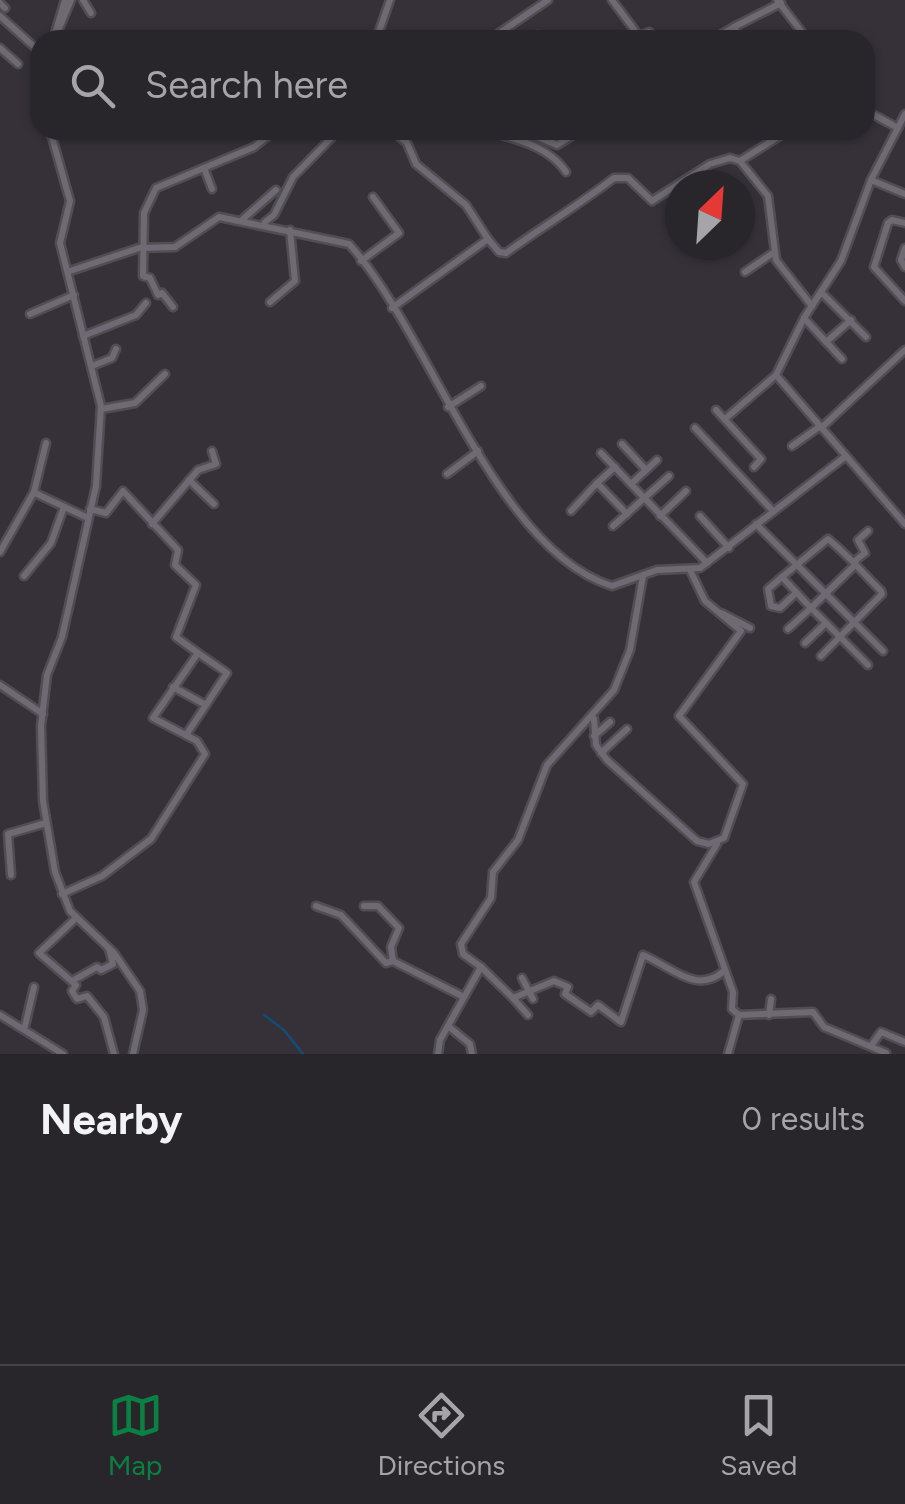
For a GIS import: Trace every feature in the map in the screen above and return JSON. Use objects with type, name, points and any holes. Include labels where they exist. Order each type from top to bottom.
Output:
[{"type":"street","points":[[58,30],[68,0]]},
{"type":"street","points":[[83,0],[91,13]]},
{"type":"street","points":[[380,30],[390,0]]},
{"type":"street","points":[[501,30],[533,4],[548,0]]},
{"type":"street","points":[[612,0],[633,30]]},
{"type":"street","points":[[729,30],[779,2],[800,30]]},
{"type":"street","points":[[1,12],[30,42]]},
{"type":"street","points":[[0,48],[18,64]]},
{"type":"street","points":[[875,114],[901,125]]},
{"type":"street","points":[[725,419],[776,375],[804,318],[842,261],[871,180],[905,114]]},
{"type":"street","points":[[53,140],[70,201],[60,233],[101,409],[99,462],[89,514],[62,637],[47,675],[42,714],[46,823],[62,894],[76,918],[108,948],[136,983],[144,1000],[133,1054]]},
{"type":"street","points":[[173,307],[162,292],[158,295],[150,278],[143,276],[143,222],[148,198],[161,184],[263,140]]},
{"type":"street","points":[[264,223],[274,215],[293,177],[329,140]]},
{"type":"street","points":[[403,140],[416,164],[466,206],[499,252],[506,253],[545,224],[595,196],[614,178],[628,178],[650,202],[710,164],[730,158],[740,161],[768,196],[773,253],[812,306]]},
{"type":"street","points":[[517,140],[556,156],[566,172]]},
{"type":"street","points":[[740,161],[773,140]]},
{"type":"street","points":[[204,168],[212,189]]},
{"type":"street","points":[[871,180],[905,194]]},
{"type":"street","points":[[242,219],[276,190]]},
{"type":"street","points":[[361,261],[399,232],[373,197]]},
{"type":"street","points":[[70,272],[146,246],[175,247],[220,217],[344,242],[392,308],[448,407],[530,523],[584,575],[612,586],[657,570],[690,570],[708,563],[846,456]]},
{"type":"street","points":[[905,223],[890,221],[874,267],[905,301]]},
{"type":"street","points":[[270,302],[296,281],[290,230]]},
{"type":"street","points":[[392,308],[488,239]]},
{"type":"street","points":[[905,248],[901,260],[905,267]]},
{"type":"street","points":[[745,272],[773,253]]},
{"type":"street","points":[[822,292],[866,336]]},
{"type":"street","points":[[30,314],[74,296]]},
{"type":"street","points":[[84,336],[142,312],[146,303]]},
{"type":"street","points":[[804,318],[842,359]]},
{"type":"street","points":[[826,342],[850,320]]},
{"type":"street","points":[[92,366],[112,358],[116,350]]},
{"type":"street","points":[[792,446],[819,427],[905,350]]},
{"type":"street","points":[[101,409],[135,403],[165,374]]},
{"type":"street","points":[[776,375],[905,524]]},
{"type":"street","points":[[448,407],[481,386]]},
{"type":"street","points":[[716,410],[761,460],[754,468]]},
{"type":"street","points":[[696,428],[773,510]]},
{"type":"street","points":[[0,552],[34,492],[46,443]]},
{"type":"street","points":[[622,444],[646,470]]},
{"type":"street","points":[[446,474],[478,451]]},
{"type":"street","points":[[152,524],[198,470],[216,464],[212,452]]},
{"type":"street","points":[[601,453],[708,563]]},
{"type":"street","points":[[631,484],[657,460]]},
{"type":"street","points":[[571,511],[614,467]]},
{"type":"street","points":[[614,526],[669,476]]},
{"type":"street","points":[[189,480],[214,504]]},
{"type":"street","points":[[598,483],[627,514]]},
{"type":"street","points":[[34,492],[89,514],[106,513],[123,491],[178,550],[176,565],[196,585],[176,637],[227,673],[186,736]]},
{"type":"street","points":[[660,516],[686,491]]},
{"type":"street","points":[[24,576],[51,543],[64,507]]},
{"type":"street","points":[[700,516],[730,548]]},
{"type":"street","points":[[756,524],[883,651]]},
{"type":"street","points":[[788,629],[855,565],[866,551],[858,540],[868,531]]},
{"type":"street","points":[[796,592],[780,608],[771,606],[768,589],[824,538],[882,594],[821,656]]},
{"type":"street","points":[[690,570],[715,611],[740,631],[679,716],[743,784],[727,833],[694,882],[733,992],[732,1009],[739,1015],[813,1012],[824,1027],[886,1054]]},
{"type":"street","points":[[528,1015],[463,954],[461,944],[491,898],[494,872],[518,840],[547,765],[567,740],[594,718],[614,690],[630,650],[644,575]]},
{"type":"street","points":[[782,577],[868,665]]},
{"type":"street","points":[[715,611],[733,616],[750,628]]},
{"type":"street","points":[[805,642],[826,622]]},
{"type":"street","points":[[62,894],[106,873],[160,828],[205,754],[205,748],[153,718],[198,653]]},
{"type":"street","points":[[0,685],[42,714]]},
{"type":"street","points":[[173,687],[206,704]]},
{"type":"street","points":[[594,718],[594,736],[601,752],[698,841],[718,841]]},
{"type":"street","points":[[594,736],[610,722]]},
{"type":"street","points":[[601,752],[626,730]]},
{"type":"street","points":[[11,875],[8,834],[46,823]]},
{"type":"street","points":[[364,906],[376,904],[400,928],[392,947],[393,961]]},
{"type":"street","points":[[316,906],[337,912],[386,964],[393,961]]},
{"type":"street","points":[[76,918],[39,953],[71,981],[77,999],[87,996],[101,1011],[114,1054]]},
{"type":"street","points":[[71,981],[96,966],[100,970],[112,964],[108,948]]},
{"type":"street","points":[[513,998],[554,981],[568,987],[565,994],[590,1012],[598,1005],[621,1022],[642,956],[694,982],[712,982],[724,971]]},
{"type":"street","points":[[393,961],[464,998]]},
{"type":"street","points":[[438,1054],[448,1026],[481,967]]},
{"type":"street","points":[[522,978],[532,999]]},
{"type":"street","points":[[25,1026],[34,987]]},
{"type":"street","points":[[770,1015],[771,999]]},
{"type":"street","points":[[0,1015],[25,1026],[63,1054]]},
{"type":"street","points":[[728,1054],[739,1015]]},
{"type":"street","points":[[448,1026],[470,1044],[472,1054]]},
{"type":"street","points":[[870,1046],[882,1032],[905,1042]]},
{"type":"waterway","points":[[264,1015],[284,1030],[303,1054]]}]
